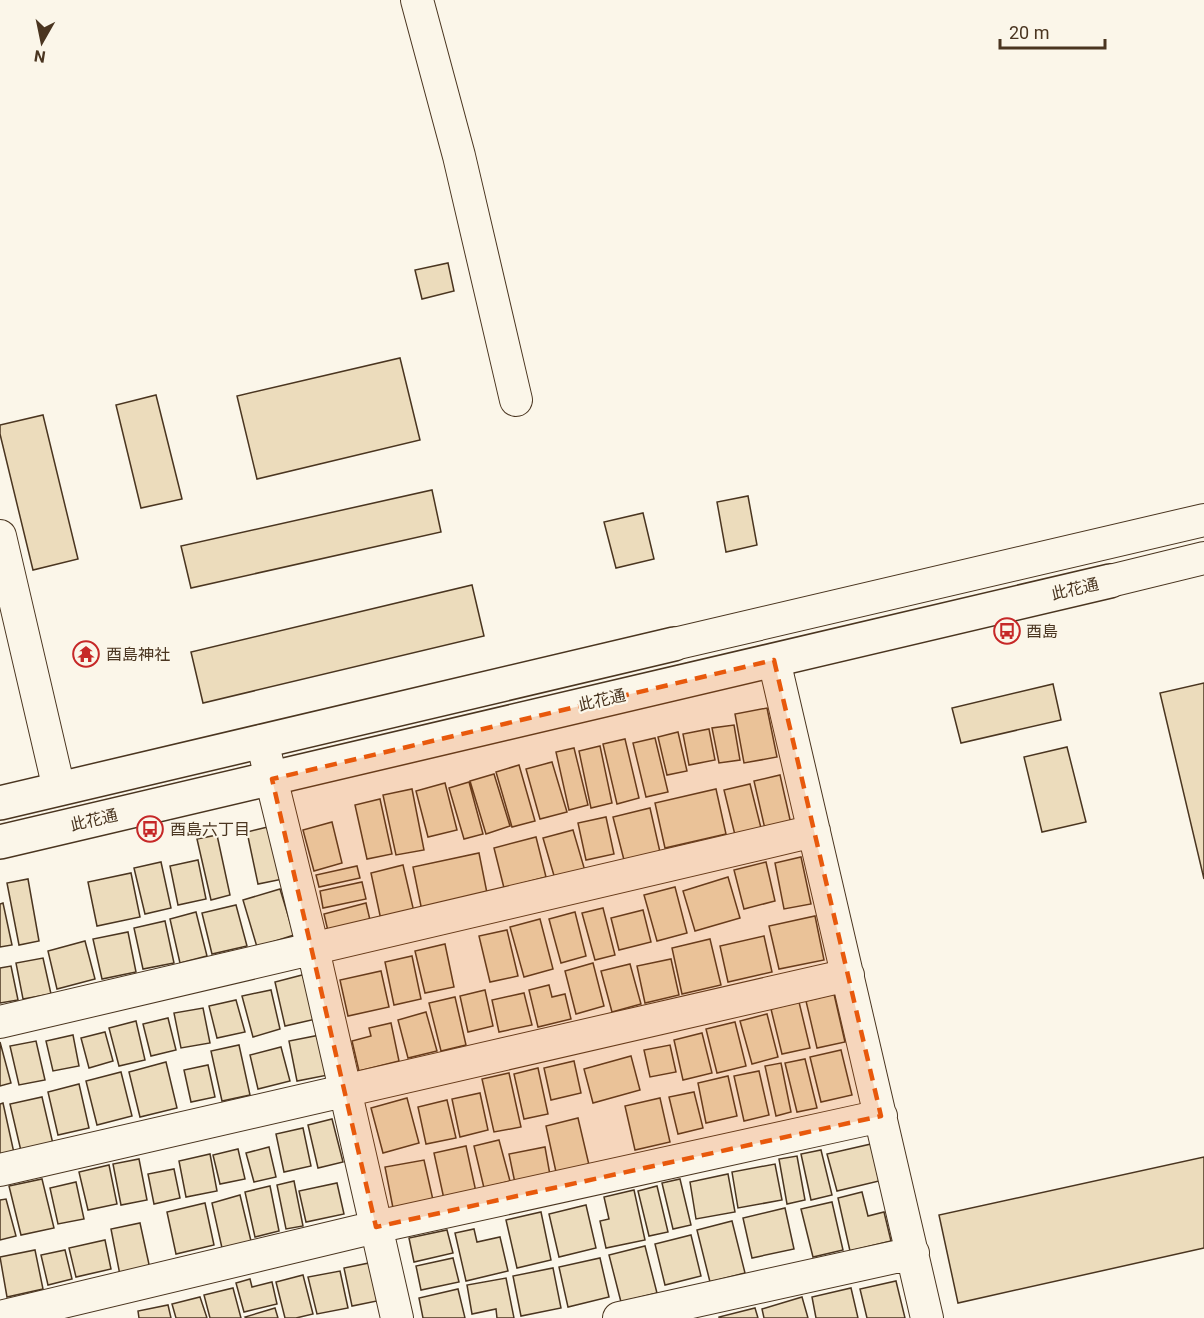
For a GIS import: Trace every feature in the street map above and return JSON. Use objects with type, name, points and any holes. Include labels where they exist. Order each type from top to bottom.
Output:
[{"type":"street","points":[[417,0],[459,156],[516,400]]},
{"type":"street","points":[[0,803],[1204,519]]},
{"type":"street","points":[[0,536],[59,789]]},
{"type":"street","name":"此花通","points":[[0,842],[1204,558]]},
{"type":"street","points":[[774,660],[927,1318]]},
{"type":"street","points":[[262,741],[314,948],[344,1091],[397,1318]]},
{"type":"street","points":[[0,1022],[814,831]]},
{"type":"street","points":[[0,1170],[848,975]]},
{"type":"street","points":[[0,1317],[376,1227],[881,1116]]},
{"type":"street","points":[[618,1318],[913,1253]]},
{"type":"highlighted area","points":[[774,660],[881,1116],[376,1227],[272,779]]},
{"type":"building","points":[[448,263],[454,291],[422,299],[415,270]]},
{"type":"building","points":[[400,358],[420,440],[257,479],[237,396]]},
{"type":"building","points":[[156,395],[182,499],[141,508],[116,405]]},
{"type":"building","points":[[43,415],[78,559],[33,570],[0,434],[0,425]]},
{"type":"building","points":[[432,490],[441,532],[191,588],[181,546]]},
{"type":"building","points":[[748,496],[757,545],[726,552],[717,502]]},
{"type":"building","points":[[643,513],[654,559],[616,568],[604,522]]},
{"type":"building","points":[[472,585],[484,636],[203,703],[191,652]]},
{"type":"building","points":[[1204,683],[1204,879],[1160,693]]},
{"type":"building","points":[[1053,684],[1061,720],[961,743],[952,708]]},
{"type":"building","points":[[767,708],[777,757],[744,763],[735,714]]},
{"type":"building","points":[[734,725],[740,760],[719,763],[712,728]]},
{"type":"building","points":[[709,729],[715,760],[689,765],[683,734]]},
{"type":"building","points":[[678,732],[687,771],[667,775],[658,737]]},
{"type":"building","points":[[655,738],[668,792],[646,797],[633,743]]},
{"type":"building","points":[[625,739],[639,798],[617,804],[603,744]]},
{"type":"building","points":[[600,746],[612,803],[591,808],[579,751]]},
{"type":"building","points":[[1067,747],[1086,822],[1042,832],[1024,757]]},
{"type":"building","points":[[574,748],[588,805],[569,810],[556,752]]},
{"type":"building","points":[[552,762],[567,812],[540,819],[526,769]]},
{"type":"building","points":[[519,765],[535,821],[512,827],[496,772]]},
{"type":"building","points":[[494,774],[510,826],[486,834],[470,781]]},
{"type":"building","points":[[780,775],[791,824],[765,829],[754,781]]},
{"type":"building","points":[[469,782],[483,834],[464,839],[449,788]]},
{"type":"building","points":[[445,783],[457,830],[428,837],[416,791]]},
{"type":"building","points":[[750,784],[761,828],[735,835],[724,790]]},
{"type":"building","points":[[412,789],[424,850],[396,855],[383,795]]},
{"type":"building","points":[[716,789],[726,834],[665,848],[655,803]]},
{"type":"building","points":[[380,799],[392,854],[367,859],[355,805]]},
{"type":"building","points":[[650,808],[660,852],[624,860],[613,817]]},
{"type":"building","points":[[606,817],[614,854],[586,860],[578,823]]},
{"type":"building","points":[[332,822],[342,863],[314,871],[303,830]]},
{"type":"building","points":[[272,826],[283,879],[258,884],[247,832]]},
{"type":"building","points":[[573,830],[585,871],[555,879],[543,838]]},
{"type":"building","points":[[217,835],[230,895],[211,900],[197,839]]},
{"type":"building","points":[[536,837],[546,877],[504,888],[494,848]]},
{"type":"building","points":[[479,853],[488,898],[422,911],[413,867]]},
{"type":"building","points":[[801,857],[811,904],[784,909],[775,863]]},
{"type":"building","points":[[198,860],[206,899],[178,905],[170,866]]},
{"type":"building","points":[[161,862],[171,908],[145,914],[134,868]]},
{"type":"building","points":[[766,862],[775,901],[744,909],[734,870]]},
{"type":"building","points":[[403,865],[414,912],[381,920],[371,873]]},
{"type":"building","points":[[357,866],[360,878],[319,887],[316,875]]},
{"type":"building","points":[[131,873],[140,917],[97,926],[88,882]]},
{"type":"building","points":[[728,877],[740,918],[695,931],[683,891]]},
{"type":"building","points":[[28,879],[39,941],[19,945],[7,883]]},
{"type":"building","points":[[362,882],[366,899],[323,908],[320,891]]},
{"type":"building","points":[[675,887],[687,933],[657,941],[644,895]]},
{"type":"building","points":[[280,889],[294,935],[257,947],[243,900]]},
{"type":"building","points":[[3,903],[12,945],[0,947],[0,904]]},
{"type":"building","points":[[366,903],[370,920],[328,931],[324,914]]},
{"type":"building","points":[[236,905],[247,946],[212,954],[202,913]]},
{"type":"building","points":[[603,908],[615,955],[595,960],[582,913]]},
{"type":"building","points":[[643,910],[651,942],[619,950],[611,918]]},
{"type":"building","points":[[196,912],[207,956],[180,963],[170,919]]},
{"type":"building","points":[[575,912],[586,956],[561,963],[549,919]]},
{"type":"building","points":[[815,916],[824,960],[779,969],[769,926]]},
{"type":"building","points":[[540,919],[553,969],[524,977],[510,927]]},
{"type":"building","points":[[165,921],[174,963],[143,969],[134,928]]},
{"type":"building","points":[[507,930],[518,976],[490,982],[479,936]]},
{"type":"building","points":[[128,932],[136,972],[102,979],[93,939]]},
{"type":"building","points":[[764,936],[772,972],[728,982],[720,946]]},
{"type":"building","points":[[710,939],[721,985],[682,994],[672,948]]},
{"type":"building","points":[[85,941],[95,979],[57,989],[48,951]]},
{"type":"building","points":[[445,944],[454,987],[425,993],[415,951]]},
{"type":"building","points":[[412,956],[421,999],[394,1005],[385,962]]},
{"type":"building","points":[[43,958],[51,994],[23,999],[16,963]]},
{"type":"building","points":[[671,959],[679,995],[645,1003],[637,966]]},
{"type":"building","points":[[593,963],[604,1006],[576,1014],[565,971]]},
{"type":"building","points":[[630,964],[641,1004],[612,1012],[601,971]]},
{"type":"building","points":[[11,966],[18,1000],[0,1003],[0,968]]},
{"type":"building","points":[[381,971],[389,1007],[348,1016],[340,980]]},
{"type":"building","points":[[306,974],[316,1019],[285,1026],[275,982]]},
{"type":"building","points":[[549,985],[552,997],[565,994],[571,1019],[538,1027],[529,990]]},
{"type":"building","points":[[271,990],[280,1029],[253,1037],[242,996]]},
{"type":"building","points":[[485,990],[493,1026],[468,1032],[460,996]]},
{"type":"building","points":[[524,993],[532,1025],[499,1032],[492,1000]]},
{"type":"building","points":[[834,994],[845,1042],[817,1048],[806,1001]]},
{"type":"building","points":[[455,997],[466,1045],[441,1051],[429,1003]]},
{"type":"building","points":[[236,1000],[245,1032],[217,1038],[209,1006]]},
{"type":"building","points":[[799,1002],[810,1048],[782,1054],[771,1009]]},
{"type":"building","points":[[203,1008],[210,1043],[181,1048],[174,1013]]},
{"type":"building","points":[[426,1012],[437,1051],[408,1058],[398,1020]]},
{"type":"building","points":[[767,1014],[778,1057],[752,1064],[740,1021]]},
{"type":"building","points":[[168,1018],[176,1050],[151,1056],[143,1024]]},
{"type":"building","points":[[136,1021],[145,1060],[119,1066],[109,1028]]},
{"type":"building","points":[[735,1022],[746,1066],[717,1073],[706,1029]]},
{"type":"building","points":[[391,1023],[399,1061],[359,1071],[352,1041],[371,1036],[369,1028]]},
{"type":"building","points":[[105,1032],[113,1061],[89,1068],[81,1038]]},
{"type":"building","points":[[702,1033],[712,1073],[683,1080],[674,1040]]},
{"type":"building","points":[[73,1035],[79,1066],[53,1071],[46,1041]]},
{"type":"building","points":[[320,1035],[328,1075],[297,1081],[289,1041]]},
{"type":"building","points":[[36,1041],[45,1080],[19,1085],[10,1046]]},
{"type":"building","points":[[0,1042],[11,1083],[0,1086]]},
{"type":"building","points":[[239,1045],[250,1095],[222,1101],[211,1051]]},
{"type":"building","points":[[670,1045],[676,1072],[650,1077],[644,1050]]},
{"type":"building","points":[[281,1047],[290,1081],[258,1089],[250,1055]]},
{"type":"building","points":[[841,1050],[852,1095],[821,1102],[810,1057]]},
{"type":"building","points":[[631,1056],[640,1090],[593,1103],[584,1069]]},
{"type":"building","points":[[805,1059],[817,1108],[797,1112],[785,1063]]},
{"type":"building","points":[[574,1061],[581,1093],[551,1100],[544,1068]]},
{"type":"building","points":[[166,1062],[177,1108],[140,1117],[129,1072]]},
{"type":"building","points":[[781,1063],[791,1112],[776,1116],[765,1066]]},
{"type":"building","points":[[208,1065],[215,1097],[191,1102],[184,1070]]},
{"type":"building","points":[[538,1068],[548,1114],[524,1119],[514,1074]]},
{"type":"building","points":[[759,1071],[769,1115],[744,1121],[734,1076]]},
{"type":"building","points":[[121,1072],[132,1116],[97,1125],[86,1081]]},
{"type":"building","points":[[509,1073],[521,1127],[494,1132],[482,1079]]},
{"type":"building","points":[[728,1076],[737,1116],[706,1123],[698,1083]]},
{"type":"building","points":[[79,1084],[89,1128],[58,1135],[48,1092]]},
{"type":"building","points":[[694,1092],[703,1128],[678,1134],[669,1097]]},
{"type":"building","points":[[480,1093],[488,1130],[460,1137],[452,1099]]},
{"type":"building","points":[[42,1097],[53,1144],[21,1151],[10,1104]]},
{"type":"building","points":[[407,1098],[419,1143],[383,1153],[371,1108]]},
{"type":"building","points":[[660,1098],[670,1142],[635,1150],[625,1106]]},
{"type":"building","points":[[447,1100],[456,1138],[426,1144],[418,1107]]},
{"type":"building","points":[[3,1103],[14,1153],[0,1156],[0,1104]]},
{"type":"building","points":[[578,1118],[589,1165],[556,1172],[546,1126]]},
{"type":"building","points":[[332,1119],[343,1162],[318,1168],[308,1125]]},
{"type":"building","points":[[303,1128],[311,1166],[284,1172],[276,1134]]},
{"type":"building","points":[[499,1140],[510,1181],[484,1188],[474,1146]]},
{"type":"building","points":[[871,1144],[879,1181],[837,1191],[827,1154]]},
{"type":"building","points":[[466,1146],[476,1192],[444,1199],[434,1153]]},
{"type":"building","points":[[269,1147],[276,1177],[254,1182],[246,1153]]},
{"type":"building","points":[[545,1147],[550,1175],[515,1183],[509,1154]]},
{"type":"building","points":[[238,1149],[245,1179],[220,1184],[213,1155]]},
{"type":"building","points":[[821,1150],[832,1195],[811,1200],[801,1154]]},
{"type":"building","points":[[210,1154],[217,1191],[186,1197],[179,1161]]},
{"type":"building","points":[[797,1156],[805,1200],[787,1204],[779,1159]]},
{"type":"building","points":[[1204,1157],[1204,1248],[958,1303],[939,1215]]},
{"type":"building","points":[[139,1159],[147,1200],[121,1205],[113,1164]]},
{"type":"building","points":[[424,1160],[433,1200],[393,1208],[385,1167]]},
{"type":"building","points":[[775,1164],[782,1200],[738,1208],[732,1172]]},
{"type":"building","points":[[109,1165],[117,1204],[88,1210],[79,1172]]},
{"type":"building","points":[[174,1169],[180,1198],[154,1204],[148,1174]]},
{"type":"building","points":[[728,1174],[735,1212],[696,1219],[690,1182]]},
{"type":"building","points":[[42,1179],[54,1228],[21,1235],[9,1186]]},
{"type":"building","points":[[680,1179],[691,1225],[673,1229],[662,1183]]},
{"type":"building","points":[[294,1181],[303,1226],[286,1229],[277,1185]]},
{"type":"building","points":[[76,1182],[84,1219],[58,1224],[50,1188]]},
{"type":"building","points":[[337,1183],[344,1214],[306,1222],[299,1191]]},
{"type":"building","points":[[270,1186],[279,1231],[255,1237],[245,1192]]},
{"type":"building","points":[[657,1186],[668,1232],[649,1236],[638,1191]]},
{"type":"building","points":[[634,1190],[645,1240],[606,1248],[600,1221],[609,1219],[604,1197]]},
{"type":"building","points":[[862,1192],[868,1216],[884,1212],[891,1241],[850,1251],[838,1198]]},
{"type":"building","points":[[240,1195],[251,1241],[222,1248],[212,1203]]},
{"type":"building","points":[[6,1199],[16,1236],[0,1240],[0,1200]]},
{"type":"building","points":[[832,1202],[843,1250],[813,1257],[801,1209]]},
{"type":"building","points":[[205,1203],[214,1245],[176,1254],[167,1212]]},
{"type":"building","points":[[586,1205],[596,1248],[559,1257],[549,1214]]},
{"type":"building","points":[[785,1208],[794,1249],[752,1258],[743,1218]]},
{"type":"building","points":[[541,1212],[551,1260],[517,1268],[506,1220]]},
{"type":"building","points":[[732,1221],[745,1273],[710,1282],[697,1230]]},
{"type":"building","points":[[140,1223],[150,1269],[120,1275],[111,1229]]},
{"type":"building","points":[[474,1229],[477,1242],[500,1237],[508,1271],[466,1281],[455,1233]]},
{"type":"building","points":[[447,1230],[453,1253],[414,1262],[409,1238]]},
{"type":"building","points":[[691,1235],[701,1276],[665,1285],[655,1244]]},
{"type":"building","points":[[105,1240],[111,1269],[76,1277],[69,1248]]},
{"type":"building","points":[[645,1246],[657,1293],[621,1302],[609,1255]]},
{"type":"building","points":[[35,1250],[43,1289],[7,1297],[0,1257]]},
{"type":"building","points":[[65,1250],[72,1279],[48,1285],[41,1255]]},
{"type":"building","points":[[453,1258],[459,1282],[421,1290],[416,1266]]},
{"type":"building","points":[[600,1258],[609,1297],[568,1307],[559,1267]]},
{"type":"building","points":[[369,1263],[377,1301],[352,1306],[344,1268]]},
{"type":"building","points":[[553,1268],[561,1308],[521,1316],[513,1276]]},
{"type":"building","points":[[340,1271],[348,1308],[317,1314],[308,1277]]},
{"type":"building","points":[[303,1275],[313,1314],[285,1318],[276,1282]]},
{"type":"building","points":[[506,1278],[514,1318],[497,1318],[496,1309],[472,1314],[467,1285]]},
{"type":"building","points":[[250,1279],[252,1287],[272,1282],[277,1304],[244,1312],[236,1283]]},
{"type":"building","points":[[896,1281],[905,1318],[867,1318],[860,1289]]},
{"type":"building","points":[[233,1288],[241,1318],[210,1318],[204,1295]]},
{"type":"building","points":[[851,1288],[858,1318],[816,1318],[812,1297]]},
{"type":"building","points":[[458,1289],[465,1318],[423,1318],[419,1298]]},
{"type":"building","points":[[200,1297],[207,1318],[176,1318],[172,1304]]},
{"type":"building","points":[[802,1297],[808,1318],[764,1318],[762,1309]]},
{"type":"building","points":[[168,1305],[171,1318],[139,1318],[138,1311]]},
{"type":"building","points":[[275,1308],[278,1318],[245,1317]]},
{"type":"building","points":[[755,1308],[758,1318],[719,1318],[719,1317]]},
{"type":"place","name":"酉島","points":[[1007,631]]},
{"type":"place","name":"酉島神社","points":[[86,654]]},
{"type":"place","name":"酉島六丁目","points":[[150,829]]}]
